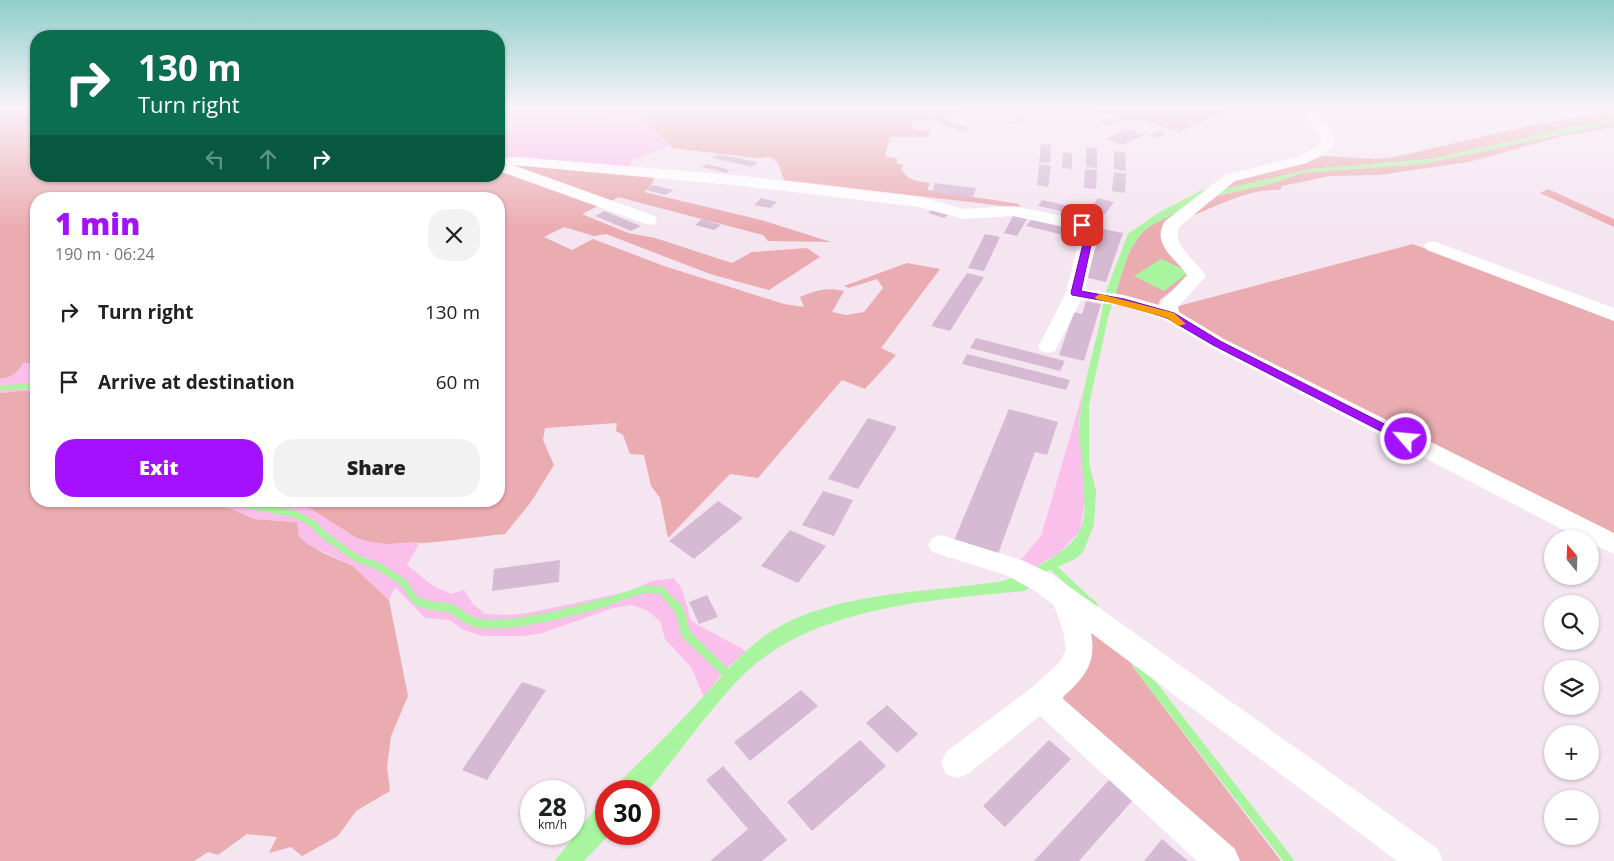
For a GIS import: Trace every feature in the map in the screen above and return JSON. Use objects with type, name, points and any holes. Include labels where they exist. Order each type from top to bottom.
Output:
[{"type":"street","points":[[1170,316],[1168,306],[1197,276],[1193,268],[1173,248],[1168,239],[1168,231],[1171,225],[1230,178],[1302,160],[1325,148]]},
{"type":"street","points":[[505,165],[509,161],[518,161],[743,181],[920,202],[964,214],[1012,211],[1082,225],[1088,229],[1089,236],[1084,294],[1048,347]]},
{"type":"street","points":[[505,168],[649,220]]},
{"type":"street","points":[[1433,246],[1614,315]]},
{"type":"street","points":[[1084,294],[1124,302],[1170,316],[1217,343],[1614,544]]},
{"type":"street","points":[[941,545],[1015,568],[1055,591],[1426,861]]},
{"type":"street","points":[[957,763],[1041,698],[1071,671],[1080,650],[1077,631],[1055,591]]},
{"type":"street","points":[[1041,698],[1223,861]]},
{"type":"shaded area","points":[[0,148],[30,148],[30,182],[505,182],[505,173],[600,205],[582,214],[628,233],[655,238],[732,263],[752,252],[807,248],[820,257],[769,290],[710,274],[606,234],[594,236],[564,227],[544,237],[572,250],[593,239],[664,266],[784,304],[804,307],[800,297],[827,289],[844,291],[832,312],[846,315],[864,312],[883,288],[877,279],[849,288],[844,286],[907,263],[940,269],[881,348],[896,355],[865,389],[842,380],[758,478],[730,474],[668,538],[660,498],[651,486],[644,455],[630,454],[623,435],[616,431],[617,423],[545,428],[543,440],[554,465],[531,502],[505,534],[409,544],[372,543],[351,535],[306,507],[505,507],[505,192],[30,192],[30,364],[24,363],[14,374],[0,379]]},
{"type":"shaded area","points":[[673,148],[887,148],[885,156],[898,159],[896,163],[903,165],[901,169],[907,176],[917,181],[930,183],[927,190],[1019,204],[1020,208],[784,180],[778,163],[771,157],[755,158]]},
{"type":"shaded area","points":[[1433,148],[1479,148],[1431,159],[1310,169],[1221,190],[1233,178],[1310,161],[1323,156],[1377,159]]},
{"type":"shaded area","points":[[1479,148],[1497,148],[1423,164],[1302,173],[1270,184],[1201,199],[1147,228],[1140,235],[1128,254],[1115,296],[1105,294],[1128,234],[1158,213],[1202,190],[1221,190],[1310,169],[1431,159]]},
{"type":"shaded area","points":[[1497,148],[1519,148],[1469,162],[1379,175],[1330,176],[1282,186],[1280,190],[1254,192],[1241,196],[1179,221],[1212,197],[1270,184],[1302,173],[1423,164]]},
{"type":"shaded area","points":[[513,164],[654,177],[652,184],[644,192],[761,220],[831,242],[768,241],[763,235],[618,197],[609,203],[509,166]]},
{"type":"shaded area","points":[[1548,189],[1614,219],[1614,227],[1540,193]]},
{"type":"shaded area","points":[[1191,205],[1165,224],[1161,235],[1167,252],[1192,274],[1160,300],[1158,306],[1115,296],[1126,260],[1134,243],[1146,229],[1156,222]]},
{"type":"shaded area","points":[[1413,244],[1614,321],[1614,541],[1599,533],[1599,530],[1592,530],[1187,324],[1171,308]]},
{"type":"shaded area","points":[[1161,259],[1189,272],[1164,291],[1134,276]]},
{"type":"shaded area","points":[[1104,300],[1113,302],[1089,405],[1089,463],[1096,491],[1094,525],[1083,552],[1075,559],[1041,574],[1033,568],[1046,562],[1072,542],[1080,530],[1084,517],[1080,416]]},
{"type":"shaded area","points":[[30,390],[30,507],[224,507],[255,519],[297,522],[299,536],[321,552],[353,566],[389,600],[408,696],[391,736],[387,767],[390,791],[356,811],[338,836],[302,856],[291,847],[269,853],[277,837],[247,834],[218,855],[208,852],[194,861],[0,861],[0,393]]},
{"type":"shaded area","points":[[1018,576],[1036,584],[1024,591],[950,598],[872,611],[835,622],[800,636],[767,655],[739,679],[657,780],[621,780],[673,729],[747,650],[773,630],[788,622],[839,604],[866,598],[1003,581]]},
{"type":"shaded area","points":[[1085,625],[1128,652],[1133,667],[1281,861],[1235,861],[1063,699]]},
{"type":"shaded area","points":[[595,809],[595,845],[599,845],[584,861],[555,861],[567,845],[585,845],[585,822]]},
{"type":"sand","points":[[505,148],[664,148],[633,160],[628,169],[505,158]]},
{"type":"sand","points":[[23,363],[30,364],[30,390],[0,393],[0,379],[8,377],[19,370]]},
{"type":"sand","points":[[1084,389],[1079,420],[1085,500],[1080,531],[1059,553],[1033,568],[1021,560],[1041,536]]},
{"type":"sand","points":[[224,507],[308,507],[360,540],[385,544],[420,542],[407,565],[432,585],[451,594],[464,590],[473,604],[485,614],[508,615],[528,613],[631,591],[651,581],[674,578],[682,589],[691,621],[746,651],[724,671],[704,697],[691,667],[665,639],[660,621],[646,610],[632,605],[613,608],[542,633],[524,636],[482,636],[464,630],[449,620],[425,618],[395,587],[389,600],[353,566],[307,544],[299,536],[297,522],[255,519]]},
{"type":"building","points":[[1041,148],[1051,148],[1050,163],[1039,162]]},
{"type":"building","points":[[1086,148],[1097,148],[1097,168],[1086,167]]},
{"type":"building","points":[[1114,151],[1125,152],[1126,171],[1114,169]]},
{"type":"building","points":[[1063,152],[1072,153],[1072,169],[1062,168]]},
{"type":"building","points":[[717,154],[758,162],[752,167],[712,158]]},
{"type":"building","points":[[707,164],[730,170],[726,173],[702,167]]},
{"type":"building","points":[[1039,164],[1051,166],[1048,187],[1037,185]]},
{"type":"building","points":[[1085,169],[1097,170],[1096,189],[1084,188]]},
{"type":"building","points":[[1114,172],[1126,174],[1125,193],[1112,191]]},
{"type":"building","points":[[935,183],[976,188],[973,197],[932,192]]},
{"type":"building","points":[[653,185],[673,190],[666,195],[646,190]]},
{"type":"building","points":[[761,198],[777,202],[770,208],[754,205]]},
{"type":"building","points":[[1098,198],[1114,202],[1105,214],[1089,210]]},
{"type":"building","points":[[1042,200],[1083,209],[1079,215],[1038,206]]},
{"type":"building","points":[[931,210],[948,215],[944,218],[928,213]]},
{"type":"building","points":[[604,211],[641,226],[631,231],[595,216]]},
{"type":"building","points":[[1013,216],[1027,219],[1017,236],[1004,233]]},
{"type":"building","points":[[702,219],[721,225],[714,230],[695,225]]},
{"type":"building","points":[[1031,220],[1072,229],[1068,236],[1026,226]]},
{"type":"building","points":[[1103,229],[1123,233],[1106,282],[1084,277]]},
{"type":"building","points":[[985,234],[1000,237],[984,271],[968,268]]},
{"type":"building","points":[[967,273],[984,277],[950,331],[931,326]]},
{"type":"building","points":[[1086,301],[1101,304],[1084,361],[1059,355],[1074,312],[1082,314]]},
{"type":"building","points":[[976,338],[1065,361],[1060,371],[970,348]]},
{"type":"building","points":[[967,354],[1070,380],[1066,390],[962,364]]},
{"type":"building","points":[[1009,409],[1058,422],[1047,455],[1035,452],[997,557],[953,543]]},
{"type":"building","points":[[868,418],[897,427],[858,489],[828,479]]},
{"type":"building","points":[[823,491],[853,500],[834,536],[802,525]]},
{"type":"building","points":[[718,501],[743,518],[694,559],[669,541]]},
{"type":"building","points":[[790,530],[826,546],[798,583],[761,566]]},
{"type":"building","points":[[560,560],[559,582],[492,591],[494,569]]},
{"type":"building","points":[[707,595],[718,617],[699,624],[689,602]]},
{"type":"building","points":[[522,682],[546,690],[487,780],[462,770]]},
{"type":"building","points":[[801,690],[818,706],[750,761],[734,742]]},
{"type":"building","points":[[887,705],[918,734],[897,753],[866,723]]},
{"type":"building","points":[[860,740],[886,766],[812,831],[787,802]]},
{"type":"building","points":[[1049,740],[1071,759],[1005,827],[983,806]]},
{"type":"building","points":[[723,766],[787,840],[762,861],[710,861],[748,829],[706,780]]},
{"type":"building","points":[[1109,780],[1133,800],[1079,861],[1034,861]]},
{"type":"building","points":[[1162,839],[1188,861],[1144,861]]},
{"type":"waterway","points":[[0,388],[30,386]]},
{"type":"waterway","points":[[259,507],[295,514],[312,523],[324,535],[356,558],[380,567],[404,583],[414,599],[422,603]]},
{"type":"waterway","points":[[1054,568],[1091,603]]},
{"type":"waterway","points":[[606,602],[645,589],[661,590],[673,603]]},
{"type":"waterway","points":[[419,602],[449,608],[473,622],[491,624],[507,624],[542,618],[606,602]]},
{"type":"waterway","points":[[1089,602],[1093,605]]},
{"type":"waterway","points":[[673,603],[679,609],[686,634],[724,671]]},
{"type":"waterway","points":[[1138,666],[1289,861]]},
{"type":"slow traffic","points":[[1100,297],[1170,316],[1182,324]]},
{"type":"route","points":[[1082,225],[1088,229],[1089,236],[1076,293],[1124,302],[1170,316],[1217,343],[1406,439]]}]
